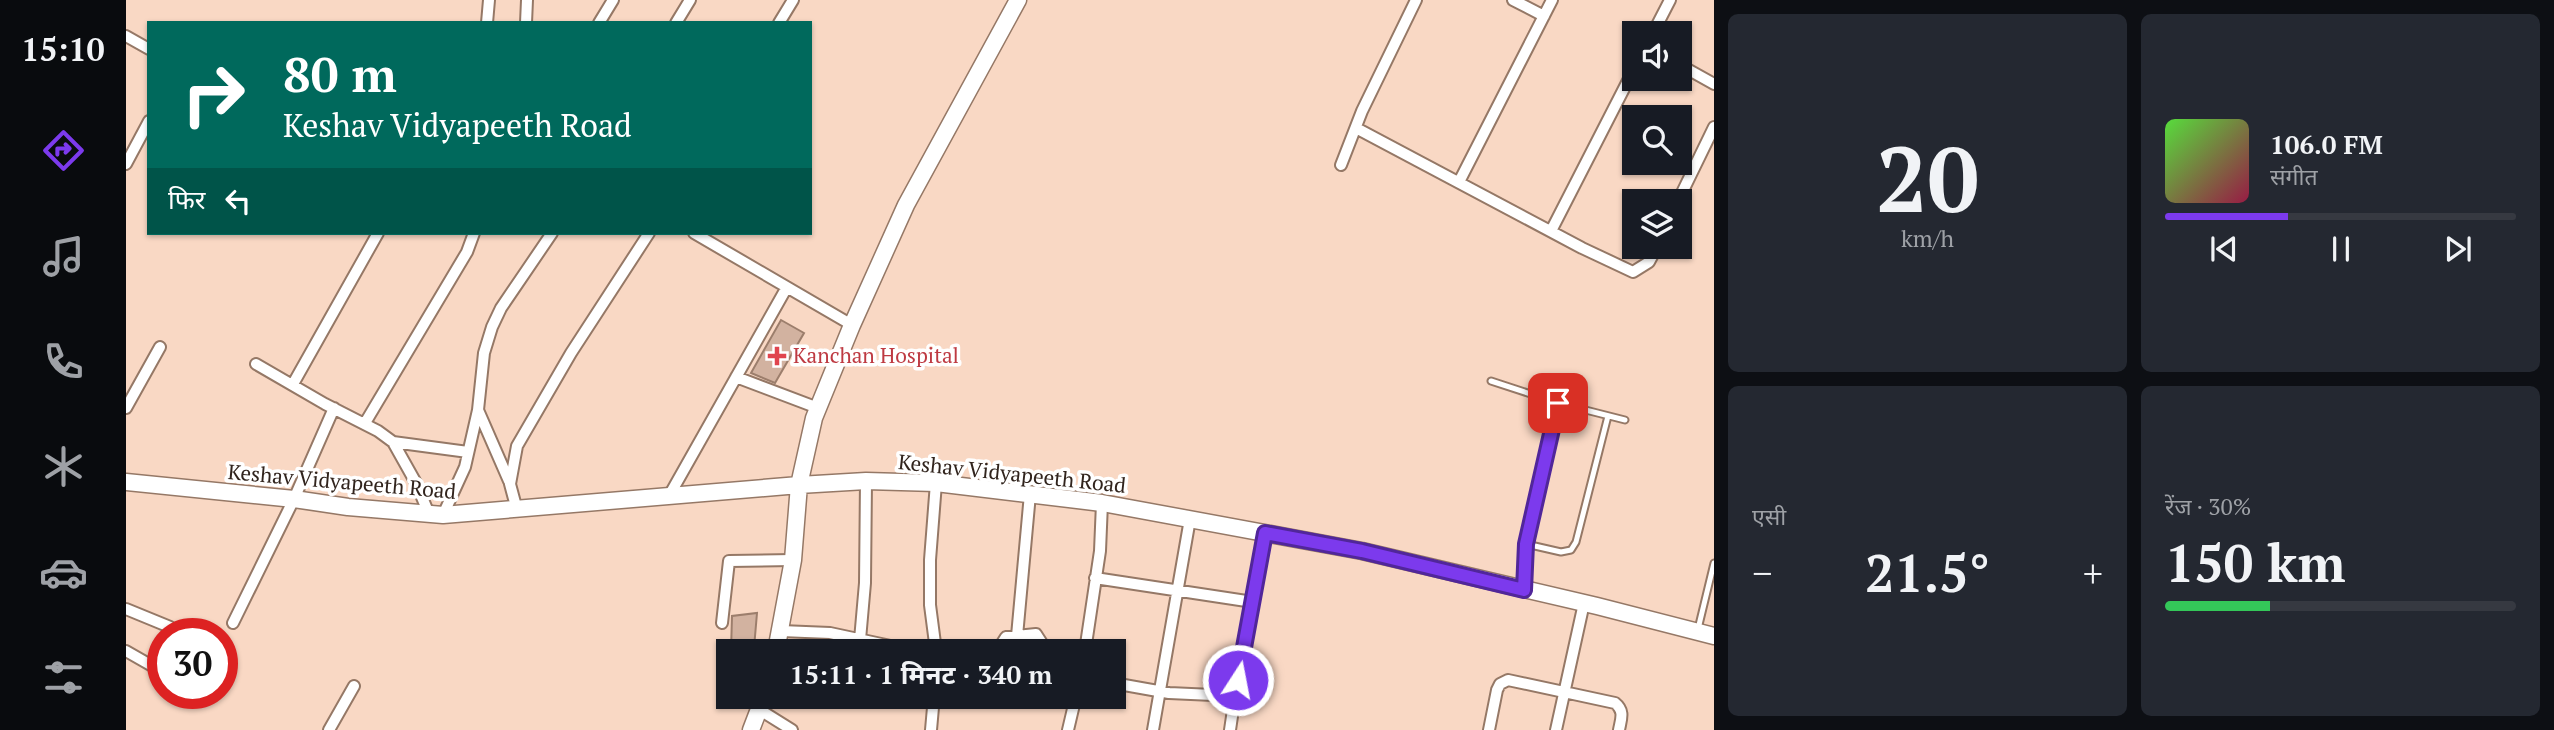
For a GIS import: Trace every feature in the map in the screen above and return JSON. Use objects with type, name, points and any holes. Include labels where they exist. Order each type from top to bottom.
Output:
[{"type":"street","points":[[487,21],[489,0]]},
{"type":"street","points":[[526,21],[527,0]]},
{"type":"street","points":[[600,21],[613,0]]},
{"type":"street","points":[[677,21],[690,0]]},
{"type":"street","points":[[780,21],[793,0]]},
{"type":"street","points":[[779,639],[793,560],[799,485],[818,408],[906,205],[1017,0]]},
{"type":"street","points":[[1341,165],[1416,0]]},
{"type":"street","points":[[1513,0],[1544,16]]},
{"type":"street","points":[[1459,182],[1552,0]]},
{"type":"street","points":[[1659,21],[1670,0]]},
{"type":"street","points":[[126,36],[147,48]]},
{"type":"street","points":[[1692,72],[1714,84]]},
{"type":"street","points":[[1551,231],[1623,91]]},
{"type":"street","points":[[126,164],[147,125]]},
{"type":"street","points":[[1684,189],[1714,127]]},
{"type":"street","points":[[1356,128],[1611,263],[1633,272],[1651,259]]},
{"type":"street","points":[[293,384],[377,235]]},
{"type":"street","points":[[365,423],[467,252],[473,235]]},
{"type":"street","points":[[256,364],[365,423],[393,442],[436,515],[465,467],[478,410],[484,353],[492,327],[501,308],[551,235]]},
{"type":"street","points":[[510,484],[517,446],[534,414],[648,235]]},
{"type":"street","points":[[697,235],[852,325]]},
{"type":"street","points":[[669,496],[787,287]]},
{"type":"street","points":[[126,408],[160,347]]},
{"type":"street","points":[[736,377],[818,408]]},
{"type":"street","points":[[235,618],[294,499],[334,408]]},
{"type":"street","points":[[478,410],[510,484],[517,510]]},
{"type":"street","points":[[393,442],[468,452]]},
{"type":"street","points":[[860,639],[866,583],[866,481]]},
{"type":"street","name":"Keshav Vidyapeeth Road","points":[[126,482],[436,515],[799,485],[866,481],[936,483],[1102,503],[1362,551],[1714,636]]},
{"type":"street","points":[[935,639],[930,560],[936,483]]},
{"type":"street","points":[[1017,636],[1030,494]]},
{"type":"street","points":[[1087,639],[1100,551],[1102,503]]},
{"type":"street","points":[[1153,730],[1190,519]]},
{"type":"street","points":[[1230,730],[1265,533]]},
{"type":"street","points":[[722,623],[729,561],[793,560]]},
{"type":"street","points":[[1095,578],[1253,602]]},
{"type":"street","points":[[1556,730],[1584,603]]},
{"type":"street","points":[[126,609],[148,618]]},
{"type":"street","points":[[781,631],[831,633],[845,639]]},
{"type":"street","points":[[1005,639],[1036,634],[1039,639]]},
{"type":"street","points":[[126,651],[147,663]]},
{"type":"street","points":[[1489,730],[1497,690],[1504,681],[1615,703],[1622,713],[1619,730]]},
{"type":"street","points":[[1126,685],[1159,691],[1235,696]]},
{"type":"street","points":[[330,730],[354,686]]},
{"type":"street","points":[[751,730],[760,709]]},
{"type":"street","points":[[769,709],[792,730]]},
{"type":"street","points":[[932,730],[933,709]]},
{"type":"street","points":[[1068,730],[1073,709]]},
{"type":"lane","points":[[1491,380],[1558,403],[1625,420]]},
{"type":"lane","points":[[1524,590],[1526,544],[1558,403]]},
{"type":"lane","points":[[1526,544],[1561,552],[1571,550],[1576,541],[1608,416]]},
{"type":"lane","points":[[1697,632],[1714,563]]},
{"type":"building","points":[[781,320],[804,333],[775,383],[751,373]]},
{"type":"building","points":[[757,613],[755,639],[731,639],[732,616]]},
{"type":"place","name":"Kanchan Hospital","points":[[777,356]]},
{"type":"route","points":[[1238,680],[1265,533],[1362,551],[1524,590],[1526,544],[1558,403]]}]
